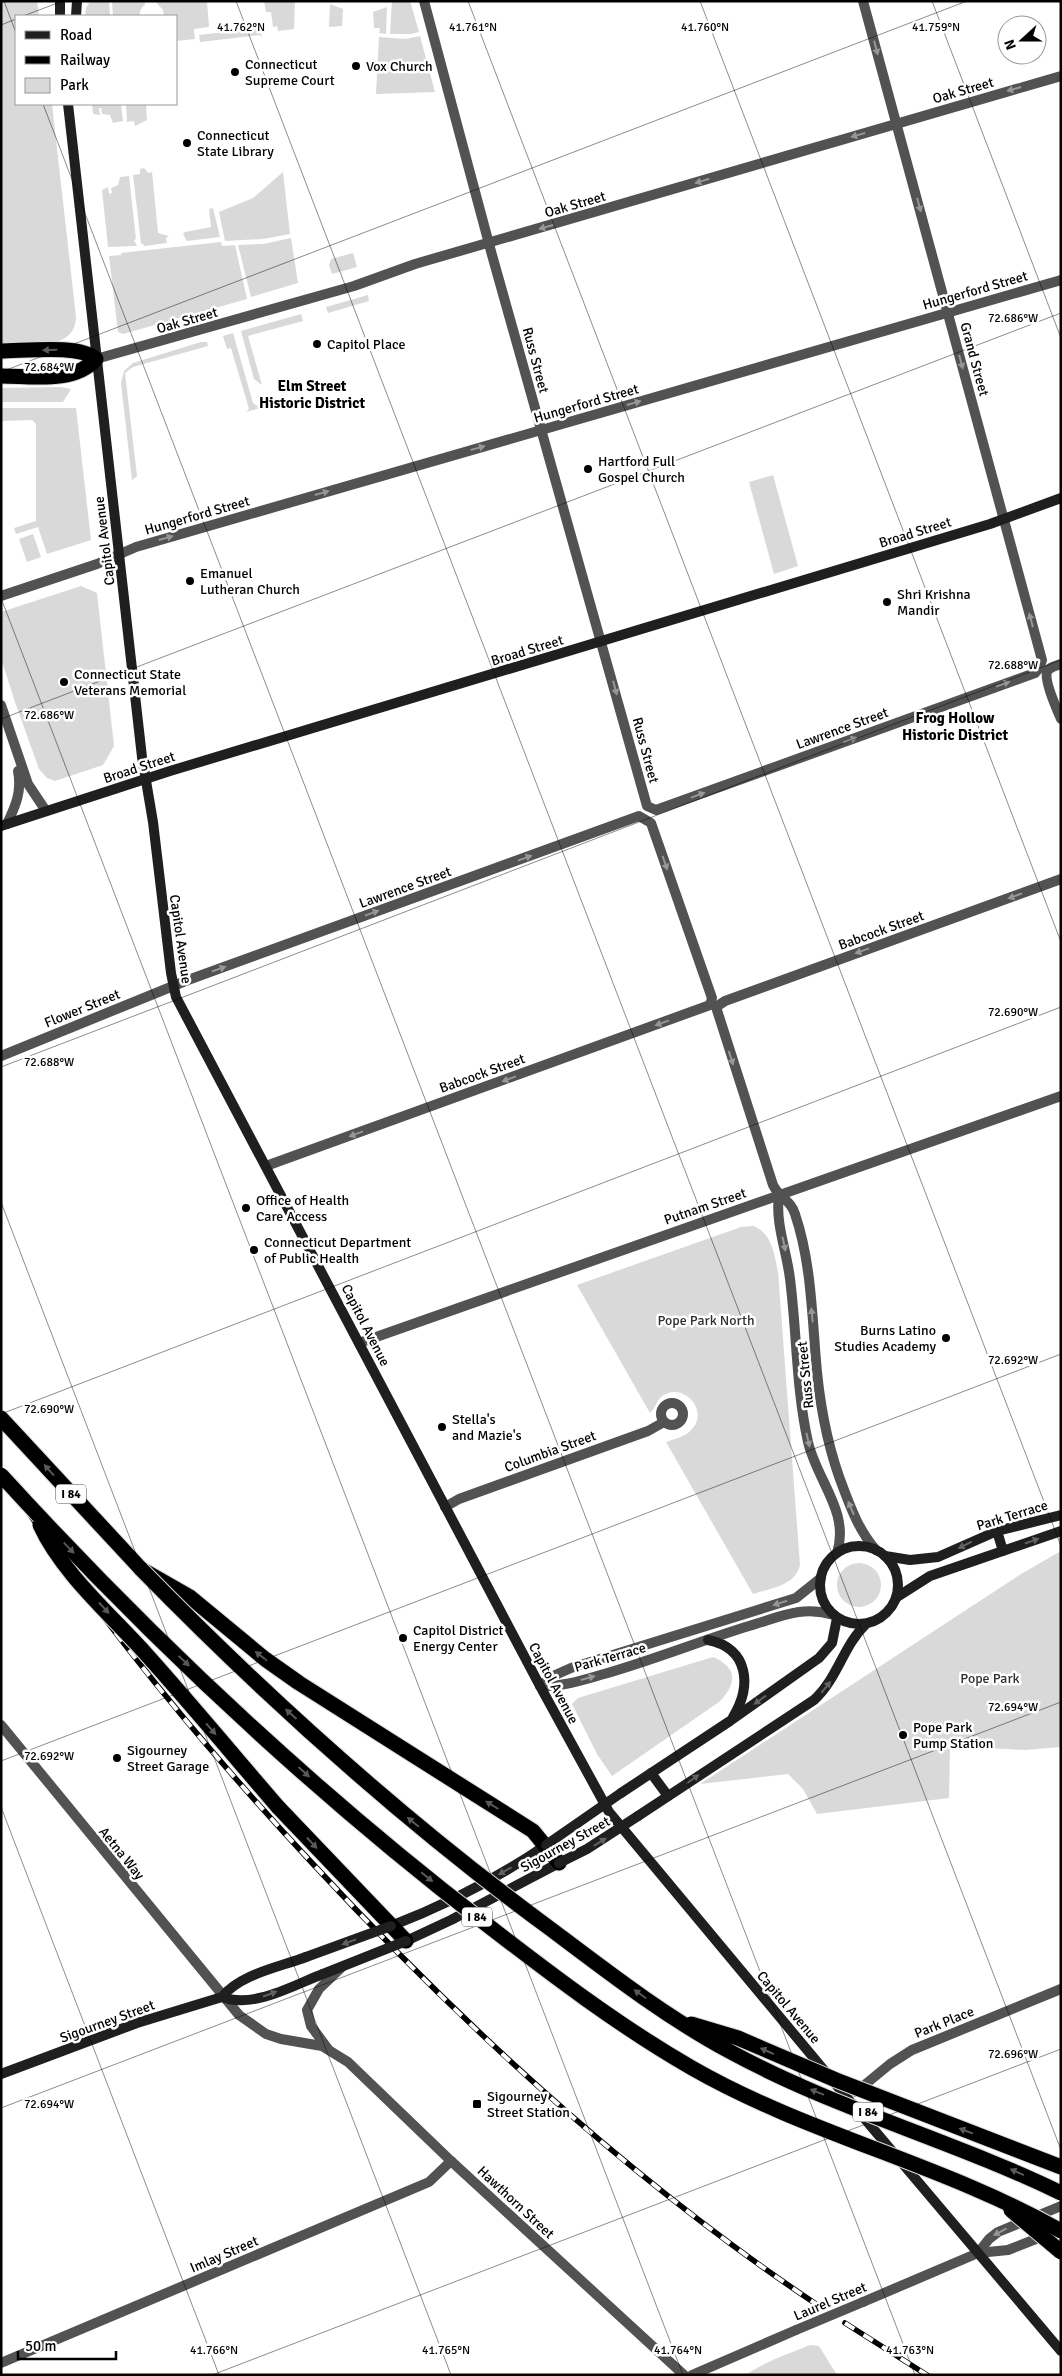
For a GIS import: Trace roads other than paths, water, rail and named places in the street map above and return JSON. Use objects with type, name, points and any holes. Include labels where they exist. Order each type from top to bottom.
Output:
[{"type":"highway","points":[[1,351],[76,350],[88,353],[96,359],[86,368],[69,374],[1,376]]},
{"type":"highway","name":"I 84","points":[[1,1418],[142,1570],[246,1672],[402,1813],[530,1914],[680,2022],[729,2051],[781,2077],[953,2145],[1061,2192]]},
{"type":"highway","name":"I 84","points":[[1,1475],[35,1512],[167,1645],[336,1801],[463,1906],[587,1999],[666,2052],[742,2094],[1001,2200],[1061,2230]]},
{"type":"highway","points":[[35,1512],[49,1543],[69,1570],[161,1671],[278,1807],[406,1941]]},
{"type":"highway","points":[[142,1570],[190,1597],[265,1659],[299,1683],[534,1831],[559,1864]]},
{"type":"highway","points":[[680,2022],[738,2038],[819,2074],[1061,2167]]},
{"type":"highway","points":[[1001,2200],[1022,2221],[1061,2252]]},
{"type":"main road","points":[[60,1],[60,15]]},
{"type":"main road","points":[[76,15],[78,1]]},
{"type":"main road","name":"Capitol Avenue","points":[[68,105],[142,757],[176,997],[592,1784],[618,1824],[1061,2351]]},
{"type":"main road","name":"Broad Street","points":[[4,825],[146,779],[1005,519],[1061,498]]},
{"type":"main road","name":"Park Terrace","points":[[885,1556],[910,1560],[933,1558],[997,1531],[1061,1515]]},
{"type":"main road","points":[[997,1531],[1004,1551]]},
{"type":"main road","points":[[897,1596],[897,1576],[894,1566],[876,1550],[856,1546],[836,1553],[826,1564],[821,1578],[822,1597],[836,1617],[852,1624],[866,1624],[885,1615],[897,1596],[930,1576],[1061,1531]]},
{"type":"main road","name":"Sigourney Street","points":[[1,2074],[136,2023],[222,1997],[239,1983],[391,1926],[471,1890],[546,1845],[730,1721],[823,1654],[833,1640],[836,1617]]},
{"type":"main road","name":"Sigourney Street","points":[[222,1997],[235,2000],[259,1998],[325,1977],[343,1967],[451,1920],[587,1849],[814,1700],[830,1682],[850,1643],[866,1624]]},
{"type":"main road","points":[[708,1640],[729,1649],[738,1658],[744,1669],[746,1681],[743,1696],[730,1721]]},
{"type":"main road","points":[[651,1773],[668,1796]]},
{"type":"street","name":"Russ Street","points":[[424,1],[489,243],[647,806],[652,808]]},
{"type":"street","name":"Grand Street","points":[[863,1],[1005,519],[1043,670],[1061,719]]},
{"type":"street","name":"Oak Street","points":[[96,359],[354,286],[415,264],[1061,76]]},
{"type":"street","name":"Hungerford Street","points":[[1,596],[97,564],[136,546],[1061,280]]},
{"type":"street","name":"Lawrence Street","points":[[652,808],[656,810],[1061,664]]},
{"type":"street","points":[[1,704],[18,757],[32,792],[46,811]]},
{"type":"street","points":[[4,825],[19,796],[18,757]]},
{"type":"street","name":"Lawrence Street","points":[[174,986],[639,816],[646,820]]},
{"type":"street","name":"Russ Street","points":[[646,820],[652,824],[712,998],[712,1009],[773,1185],[779,1196],[789,1202],[794,1209],[802,1242],[811,1301],[819,1394],[830,1445],[841,1483],[855,1517],[876,1550]]},
{"type":"street","name":"Babcock Street","points":[[266,1166],[712,1009],[720,1002],[1061,879]]},
{"type":"street","name":"Flower Street","points":[[1,1056],[174,986]]},
{"type":"street","name":"Putnam Street","points":[[359,1343],[1061,1096]]},
{"type":"street","name":"Russ Street","points":[[779,1196],[777,1209],[792,1293],[804,1422],[813,1458],[840,1521],[841,1536],[836,1553]]},
{"type":"street","name":"Columbia Street","points":[[445,1507],[459,1499],[648,1431],[664,1422]]},
{"type":"street","name":"Park Terrace","points":[[540,1686],[553,1676],[571,1668],[793,1599],[806,1592],[821,1578]]},
{"type":"street","name":"Park Terrace","points":[[540,1686],[574,1682],[651,1661],[708,1640],[801,1610],[813,1610],[836,1617]]},
{"type":"street","name":"Aetna Way","points":[[1,1725],[222,1997]]},
{"type":"street","name":"Hawthorn Street","points":[[325,1977],[313,1996],[307,2014],[312,2029],[329,2049],[348,2062],[451,2161],[684,2375]]},
{"type":"street","name":"Park Place","points":[[848,2099],[890,2064],[912,2050],[1061,1989]]},
{"type":"street","name":"Hawthorn Street","points":[[222,1997],[238,2015],[266,2034],[329,2049]]},
{"type":"street","name":"Imlay Street","points":[[1,2363],[430,2182],[451,2161]]},
{"type":"street","name":"Laurel Street","points":[[978,2253],[989,2239],[998,2232],[1061,2206]]},
{"type":"street","name":"Laurel Street","points":[[692,2375],[978,2253],[1008,2250],[1061,2230]]},
{"type":"railway","points":[[1,1471],[72,1575],[148,1675],[229,1771],[371,1925],[491,2043],[617,2155],[750,2258],[819,2306]]},
{"type":"railway","points":[[845,2323],[927,2375]]},
{"type":"place","name":"Vox Church","points":[[356,66]]},
{"type":"place","name":"Connecticut Supreme Court","points":[[235,72]]},
{"type":"place","name":"Connecticut State Library","points":[[187,143]]},
{"type":"place","name":"Capitol Place","points":[[317,344]]},
{"type":"place","name":"Hartford Full Gospel Church","points":[[588,469]]},
{"type":"place","name":"Emanuel Lutheran Church","points":[[190,581]]},
{"type":"place","name":"Shri Krishna Mandir","points":[[887,602]]},
{"type":"place","name":"Connecticut State Veterans Memorial","points":[[64,682]]},
{"type":"place","name":"Office of Health Care Access","points":[[246,1208]]},
{"type":"place","name":"Connecticut Department of Public Health","points":[[254,1250]]},
{"type":"place","name":"Burns Latino Studies Academy","points":[[946,1338]]},
{"type":"place","name":"Stella's and Mazie's","points":[[442,1427]]},
{"type":"place","name":"Capitol District Energy Center","points":[[403,1638]]},
{"type":"place","name":"Pope Park Pump Station","points":[[903,1735]]},
{"type":"place","name":"Sigourney Street Garage","points":[[117,1758]]},
{"type":"place","name":"Sigourney Street Station","points":[[477,2104]]},
{"type":"district","name":"Elm Street Historic District","points":[[312,394]]},
{"type":"district","name":"Frog Hollow Historic District","points":[[955,726]]},
{"type":"park label","name":"Pope Park North","points":[[706,1320]]},
{"type":"park label","name":"Pope Park","points":[[990,1678]]}]
